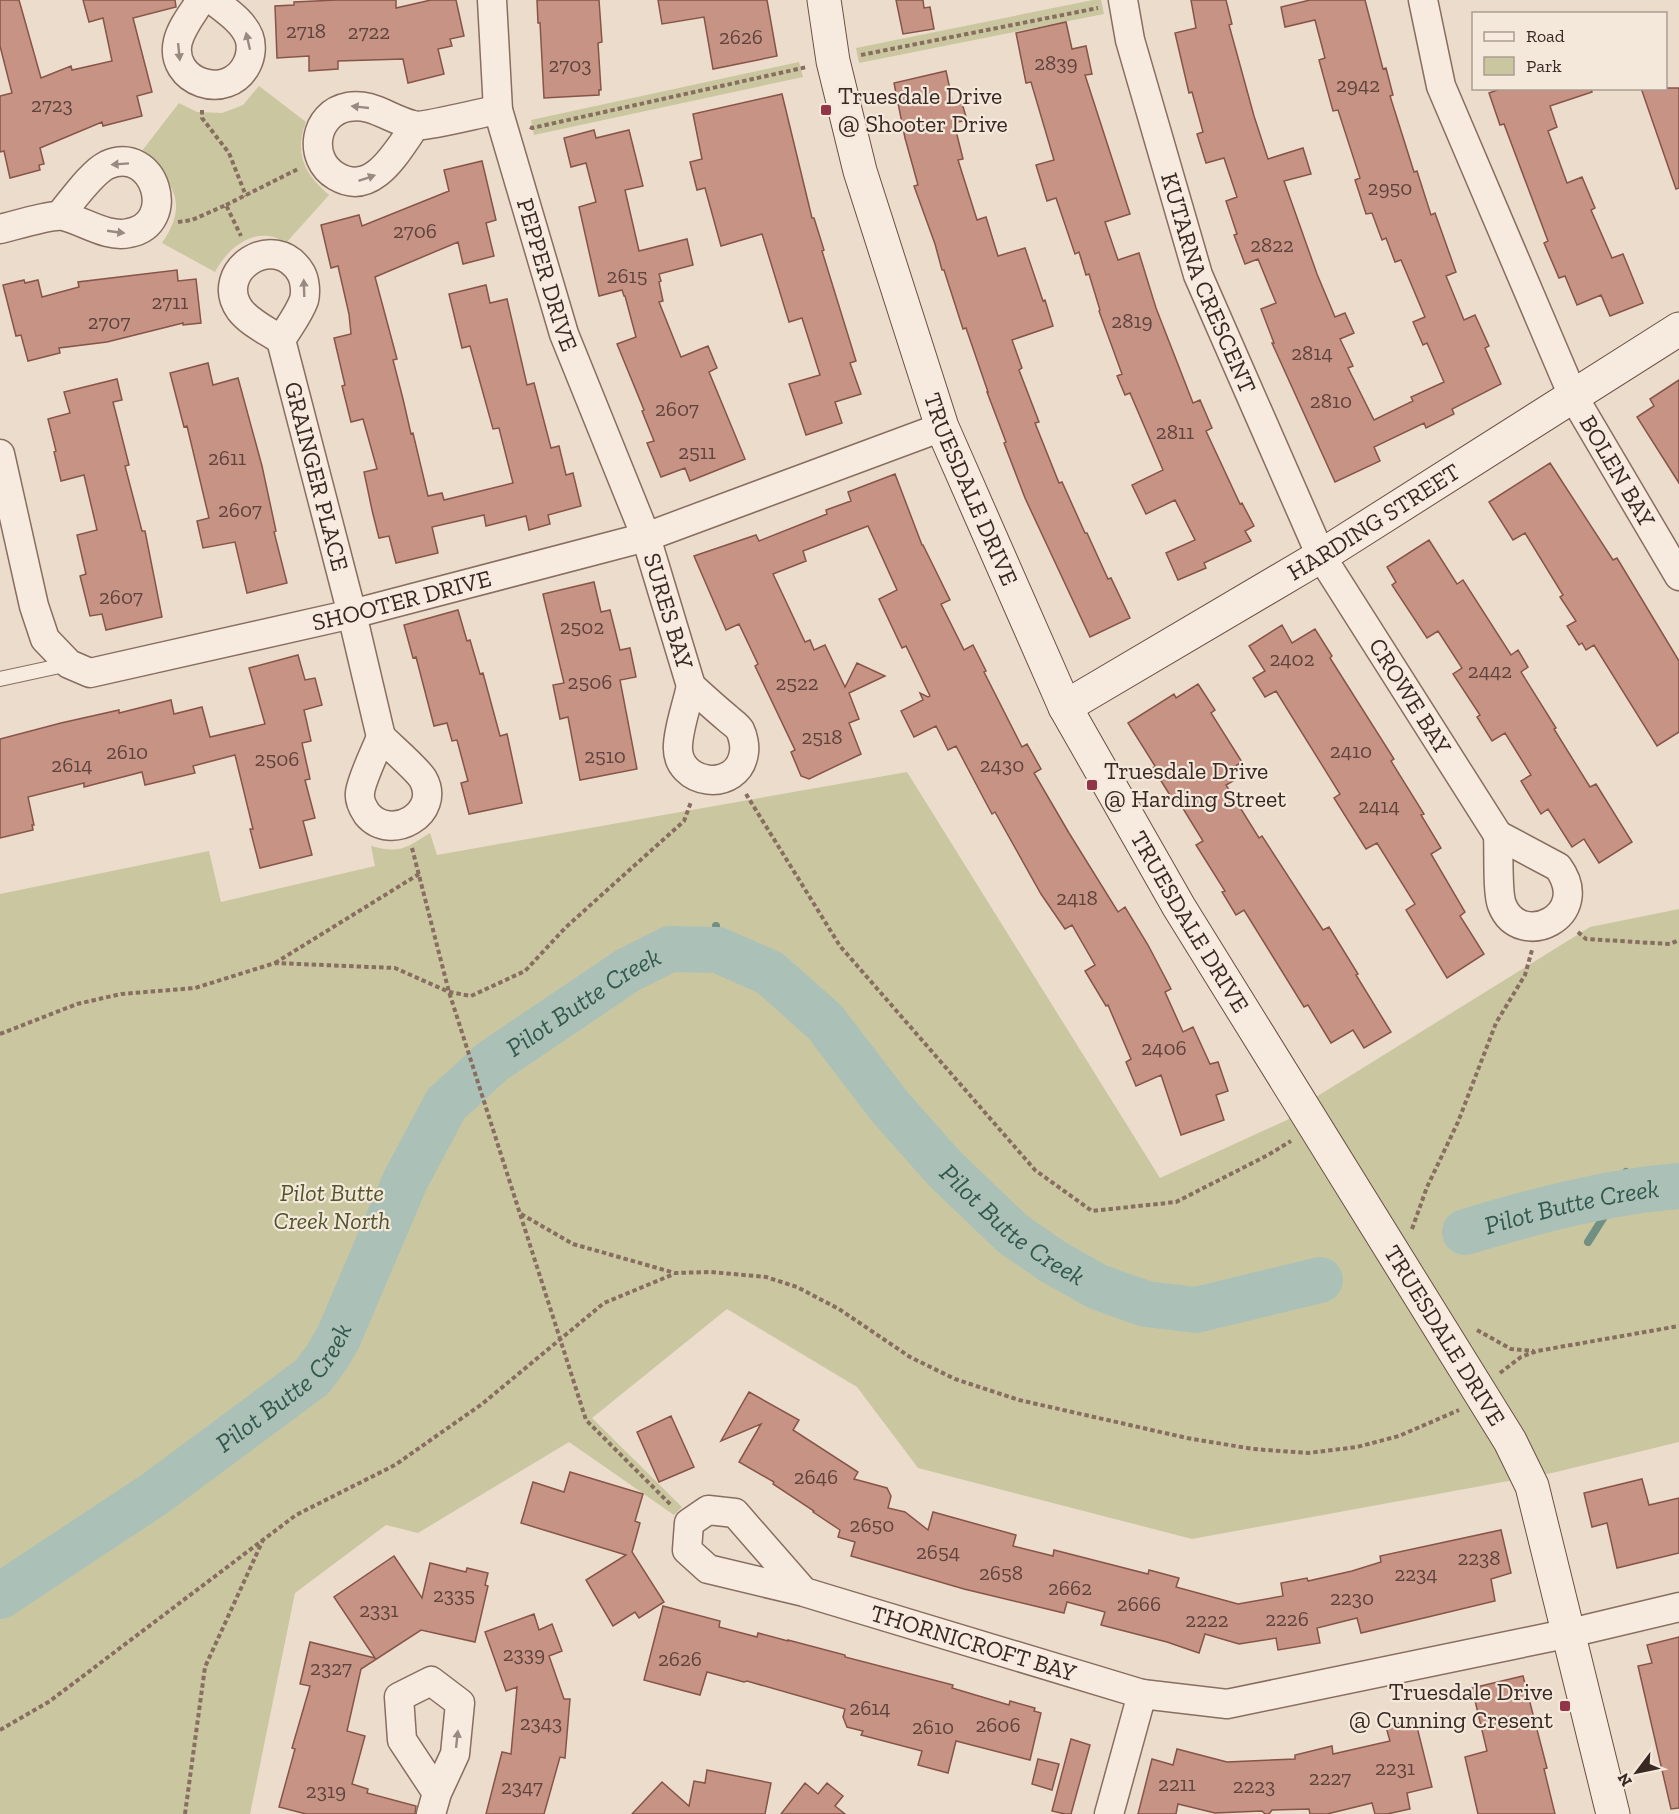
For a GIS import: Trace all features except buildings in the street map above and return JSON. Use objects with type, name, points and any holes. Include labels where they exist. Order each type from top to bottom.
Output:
[{"type":"street","points":[[201,0],[181,31],[177,43],[178,55],[182,67],[190,76],[200,83],[212,86],[229,82],[244,70],[251,48],[242,26],[213,0]]},
{"type":"street","name":"PEPPER DRIVE","points":[[492,0],[498,110],[564,334],[646,537]]},
{"type":"street","name":"TRUESDALE DRIVE","points":[[824,0],[833,61],[860,171],[942,427],[1065,707],[1179,907],[1510,1441],[1533,1486],[1613,1814]]},
{"type":"street","points":[[1423,0],[1441,86],[1573,396]]},
{"type":"street","name":"KUTARNA CRESCENT","points":[[1123,1],[1130,40],[1198,275],[1321,555]]},
{"type":"street","points":[[415,126],[384,169],[374,177],[361,181],[348,181],[336,177],[326,168],[320,157],[317,145],[318,133],[332,113],[343,107],[355,105],[367,108],[415,126],[498,110]]},
{"type":"street","points":[[0,229],[60,215],[118,234],[130,233],[141,229],[150,221],[156,210],[157,199],[153,182],[141,168],[131,163],[119,162],[108,165],[98,171],[60,215]]},
{"type":"street","points":[[263,254],[275,254],[287,258],[303,276],[304,300],[281,340],[246,316],[239,308],[235,297],[234,285],[237,274],[252,258],[263,254]]},
{"type":"street","name":"HARDING STREET","points":[[1065,707],[1321,555],[1679,329]]},
{"type":"street","name":"GRAINGER PLACE","points":[[281,340],[352,614],[381,737]]},
{"type":"street","name":"BOLEN BAY","points":[[1573,396],[1679,576]]},
{"type":"street","name":"SHOOTER DRIVE","points":[[69,664],[90,673],[352,614],[646,537],[942,427]]},
{"type":"street","points":[[0,454],[34,606],[45,639],[69,664]]},
{"type":"street","name":"SURES BAY","points":[[646,537],[692,686],[740,730],[745,745],[744,756],[732,774]]},
{"type":"street","name":"CROWE BAY","points":[[1321,555],[1498,835],[1558,867],[1564,876],[1568,886],[1565,908],[1549,922],[1527,926],[1515,921],[1501,903],[1498,835]]},
{"type":"street","name":"SURES BAY","points":[[692,686],[678,745],[683,766],[700,779]]},
{"type":"street","points":[[381,737],[423,778],[426,800],[422,811],[415,819],[405,824],[395,827],[384,825],[374,820],[361,803],[360,792],[381,737]]},
{"type":"street","points":[[700,779],[711,781],[732,774]]},
{"type":"street","points":[[689,1523],[708,1510],[735,1513],[804,1592]]},
{"type":"street","name":"THORNICROFT BAY","points":[[689,1523],[687,1550],[708,1569],[804,1592],[1142,1694],[1227,1704],[1570,1633],[1679,1607]]},
{"type":"street","points":[[1109,1814],[1142,1694]]},
{"type":"lane","points":[[0,679],[69,664]]},
{"type":"path","points":[[857,56],[1123,1]]},
{"type":"path","points":[[498,110],[532,128],[801,68]]},
{"type":"path","points":[[200,83],[202,118],[229,153],[246,196]]},
{"type":"path","points":[[150,221],[171,223],[192,220],[246,196],[320,157]]},
{"type":"path","points":[[226,205],[252,258]]},
{"type":"path","points":[[732,774],[760,814],[840,946],[1035,1170],[1092,1211],[1176,1202],[1268,1155],[1315,1126]]},
{"type":"path","points":[[275,963],[395,968],[449,992],[471,996],[525,971],[566,927],[684,821],[700,779]]},
{"type":"path","points":[[405,824],[449,992],[586,1420],[689,1523]]},
{"type":"path","points":[[0,1034],[77,1004],[121,994],[195,988],[275,963],[419,873]]},
{"type":"path","points":[[1389,1247],[1411,1233],[1427,1187],[1458,1122],[1496,1023],[1525,975],[1549,922],[1586,939],[1670,944],[1679,940]]},
{"type":"path","points":[[521,1214],[573,1244],[675,1273],[711,1272],[766,1277],[797,1287],[839,1309],[910,1357],[956,1379],[1019,1400],[1187,1438],[1253,1449],[1308,1453],[1357,1447],[1399,1436],[1461,1409]]},
{"type":"path","points":[[0,1730],[50,1701],[296,1515],[395,1465],[482,1404],[604,1303],[675,1273]]},
{"type":"path","points":[[1443,1334],[1464,1322],[1511,1349],[1537,1352]]},
{"type":"path","points":[[1497,1375],[1521,1357],[1537,1352],[1679,1326]]},
{"type":"path","points":[[184,1814],[205,1667],[263,1539]]},
{"type":"green space","points":[[1101,0],[1104,14],[859,63],[856,48]]},
{"type":"green space","points":[[799,62],[803,77],[534,135],[531,120]]},
{"type":"green space","points":[[259,86],[306,122],[301,153],[313,179],[329,195],[286,243],[270,236],[251,238],[230,251],[215,272],[162,243],[175,216],[174,194],[161,174],[138,156],[179,103],[197,112],[222,113],[243,105]]},
{"type":"green space","name":"Pilot Butte Creek North","points":[[907,772],[1160,1178],[1287,1120],[1316,1097],[1590,927],[1679,909],[1679,1442],[1552,1473],[1192,1539],[918,1468],[857,1387],[727,1309],[592,1418],[682,1507],[674,1515],[569,1442],[418,1533],[386,1525],[295,1593],[250,1814],[0,1814],[0,894],[209,851],[221,902],[375,866],[371,846],[389,849],[402,848],[430,833],[437,855]]},
{"type":"waterway","points":[[716,926],[717,938],[725,953]]},
{"type":"waterway","name":"Pilot Butte Creek","points":[[0,1596],[153,1495],[312,1377],[339,1336],[405,1181],[446,1104],[493,1061],[628,970],[670,949],[718,950],[770,973],[825,1022],[890,1107],[945,1169],[1013,1234],[1052,1261],[1098,1287],[1146,1304],[1196,1310],[1320,1280]]},
{"type":"waterway","points":[[1626,1172],[1634,1183],[1643,1189]]},
{"type":"waterway","name":"Pilot Butte Creek","points":[[1465,1232],[1571,1203],[1679,1186]]},
{"type":"waterway","points":[[1588,1242],[1605,1215],[1629,1191]]},
{"type":"place","name":"Truesdale Drive @ Shooter Drive","points":[[826,110]]},
{"type":"place","name":"Truesdale Drive @ Harding Street","points":[[1092,785]]},
{"type":"place","name":"Truesdale Drive @ Cunning Cresent","points":[[1565,1706]]}]
